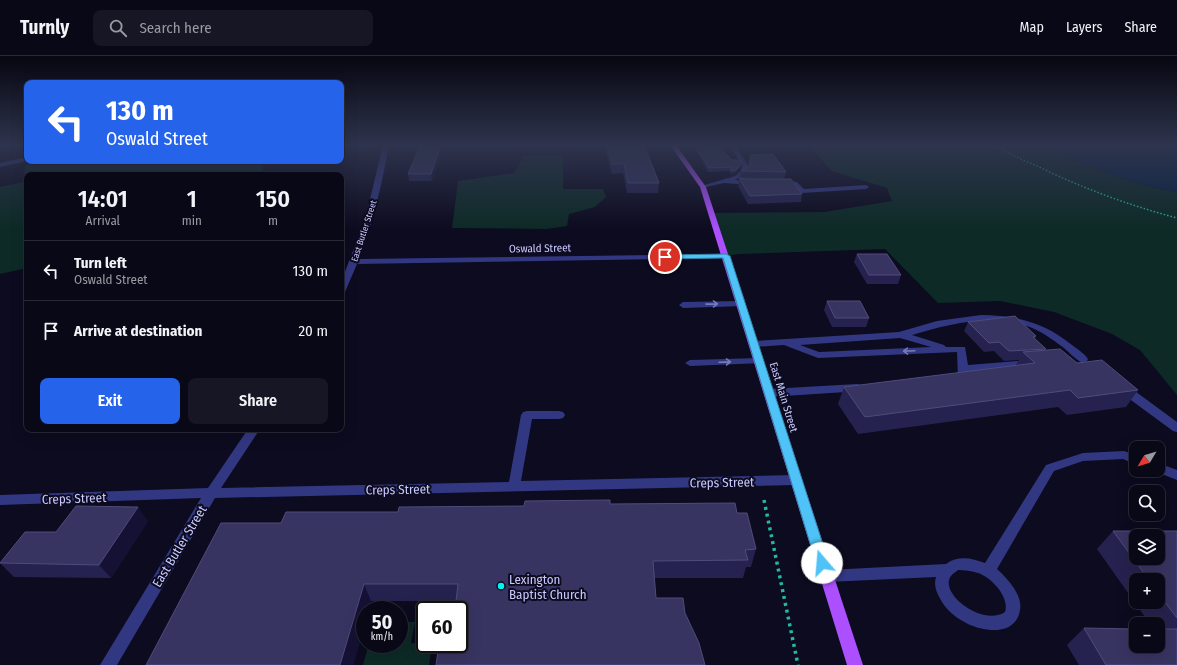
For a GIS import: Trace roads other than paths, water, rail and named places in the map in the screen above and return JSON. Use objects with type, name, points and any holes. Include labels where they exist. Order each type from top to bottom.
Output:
[{"type":"main road","name":"East Main Street","points":[[693,173],[703,187],[726,256],[855,665]]},
{"type":"street","name":"East Butler Street","points":[[344,286],[355,262],[378,187],[381,173]]},
{"type":"street","points":[[703,187],[737,178],[742,173]]},
{"type":"street","points":[[723,181],[760,183]]},
{"type":"street","points":[[774,183],[795,182],[802,192],[866,187]]},
{"type":"street","name":"Oswald Street","points":[[355,262],[726,256]]},
{"type":"street","points":[[683,305],[741,304]]},
{"type":"street","points":[[754,344],[901,335],[942,323],[979,318],[999,318],[1030,324],[1043,330],[1054,336],[1086,361],[1068,360]]},
{"type":"street","points":[[901,335],[949,350]]},
{"type":"street","points":[[784,342],[818,355],[962,349],[963,382],[948,382]]},
{"type":"street","points":[[690,363],[759,361]]},
{"type":"street","points":[[962,369],[1038,362]]},
{"type":"street","points":[[1114,382],[1177,428]]},
{"type":"street","points":[[769,393],[864,387]]},
{"type":"street","points":[[514,486],[527,415],[559,415]]},
{"type":"street","name":"East Butler Street","points":[[108,665],[211,493],[252,432]]},
{"type":"street","points":[[988,571],[1050,468],[1083,457],[1124,455],[1129,457]]},
{"type":"street","points":[[1165,471],[1177,475]]},
{"type":"street","name":"Creps Street","points":[[0,500],[211,493],[796,480]]},
{"type":"street","points":[[956,564],[966,564],[988,571],[1007,589],[1012,599],[1013,608],[1010,616],[1003,622],[992,624],[980,622],[968,616],[957,609],[948,599],[943,590],[941,581],[943,573],[956,564]]},
{"type":"street","points":[[827,576],[946,570]]},
{"type":"water","points":[[1108,173],[1177,173],[1177,192],[1143,185]]},
{"type":"place","name":"Lexington Baptist Church","points":[[501,586]]}]
